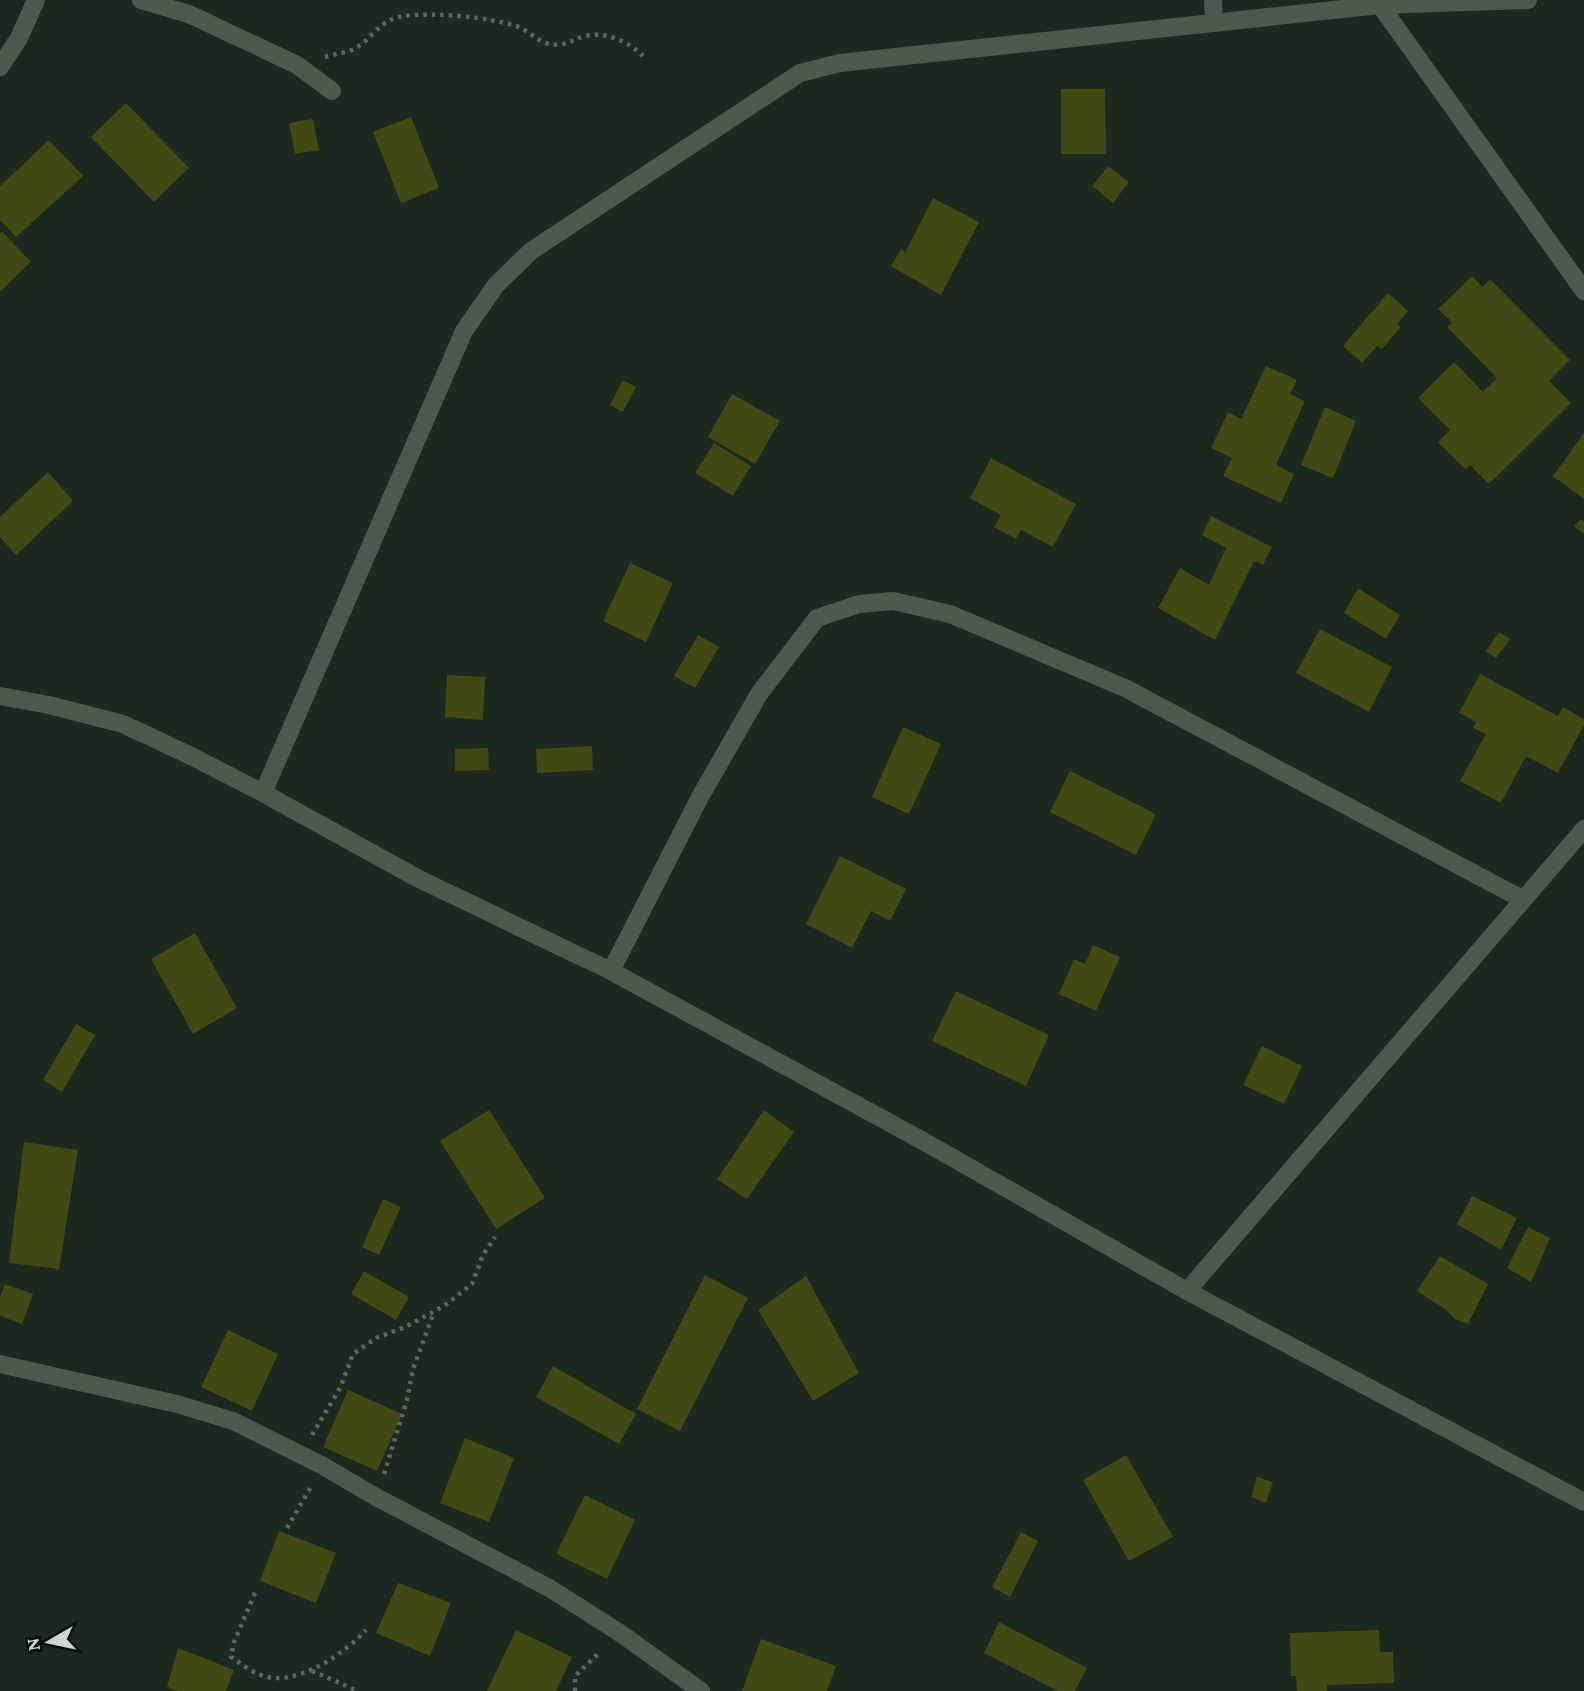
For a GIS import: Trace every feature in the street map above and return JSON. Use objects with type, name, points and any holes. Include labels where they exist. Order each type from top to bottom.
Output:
[{"type":"street","points":[[0,67],[19,38],[36,0]]},
{"type":"street","points":[[141,0],[189,14],[297,65],[332,91]]},
{"type":"street","points":[[1213,0],[1214,23]]},
{"type":"street","points":[[263,793],[464,331],[496,285],[531,251],[800,73],[840,63],[1380,5],[1528,0]]},
{"type":"street","points":[[1380,5],[1584,291]]},
{"type":"street","points":[[611,971],[700,797],[759,694],[817,618],[859,604],[893,601],[950,614],[1125,688],[1522,899]]},
{"type":"street","points":[[0,696],[49,705],[123,724],[263,793],[419,879],[611,971],[923,1141],[1187,1291],[1584,1502]]},
{"type":"street","points":[[1187,1291],[1584,829]]},
{"type":"street","points":[[0,1364],[177,1404],[222,1417],[325,1467],[376,1497],[551,1589],[620,1633],[701,1691]]},
{"type":"path","points":[[297,65],[357,47],[379,26],[401,16],[436,15],[489,20],[518,27],[548,43],[566,45],[587,36],[612,36],[643,56]]},
{"type":"path","points":[[300,1454],[340,1388],[353,1354],[376,1338],[405,1327],[434,1311],[472,1284],[483,1255],[495,1237]]},
{"type":"path","points":[[376,1497],[394,1446],[413,1369],[434,1311]]},
{"type":"path","points":[[287,1528],[325,1467]]},
{"type":"path","points":[[255,1593],[234,1642],[231,1657],[252,1671],[275,1678],[311,1670],[351,1646],[366,1630]]},
{"type":"path","points":[[575,1691],[575,1676],[620,1633]]},
{"type":"path","points":[[311,1670],[358,1691]]},
{"type":"building","points":[[1061,89],[1105,89],[1106,154],[1061,154]]},
{"type":"building","points":[[126,103],[189,168],[154,202],[91,137]]},
{"type":"building","points":[[411,117],[439,188],[401,203],[373,132]]},
{"type":"building","points":[[313,119],[319,150],[295,154],[289,123]]},
{"type":"building","points":[[49,140],[83,176],[16,237],[0,220],[0,186]]},
{"type":"building","points":[[1108,166],[1129,182],[1113,203],[1092,186]]},
{"type":"building","points":[[933,198],[979,222],[941,295],[891,266],[902,248],[905,253]]},
{"type":"building","points":[[2,231],[31,262],[0,292],[0,233]]},
{"type":"building","points":[[1472,276],[1482,287],[1490,279],[1570,360],[1549,381],[1571,403],[1489,484],[1470,465],[1466,470],[1438,442],[1450,430],[1418,398],[1454,362],[1483,392],[1497,378],[1447,327],[1452,322],[1438,309]]},
{"type":"building","points":[[1388,293],[1408,311],[1397,324],[1401,327],[1382,349],[1377,346],[1362,363],[1343,346]]},
{"type":"building","points":[[1266,366],[1297,380],[1290,394],[1305,401],[1276,465],[1294,474],[1281,503],[1223,476],[1232,458],[1211,448],[1228,412],[1241,419]]},
{"type":"building","points":[[623,380],[636,387],[623,412],[610,405]]},
{"type":"building","points":[[732,394],[780,421],[755,464],[708,437]]},
{"type":"building","points":[[1325,407],[1356,421],[1333,478],[1301,465]]},
{"type":"building","points":[[1584,433],[1584,499],[1553,476]]},
{"type":"building","points":[[714,443],[751,466],[733,496],[695,473]]},
{"type":"building","points":[[991,458],[1076,504],[1053,547],[1021,530],[1016,539],[994,527],[1001,515],[970,498]]},
{"type":"building","points":[[48,472],[73,501],[16,555],[0,537],[0,517]]},
{"type":"building","points":[[1211,516],[1272,547],[1263,565],[1254,561],[1215,640],[1158,608],[1180,568],[1209,585],[1226,548],[1202,535]]},
{"type":"building","points":[[1581,519],[1584,522],[1584,534],[1574,526]]},
{"type":"building","points":[[630,563],[673,583],[646,642],[603,621]]},
{"type":"building","points":[[1358,588],[1400,615],[1386,639],[1344,613]]},
{"type":"building","points":[[1320,629],[1392,667],[1369,712],[1296,673]]},
{"type":"building","points":[[1499,632],[1510,639],[1496,658],[1486,651]]},
{"type":"building","points":[[698,635],[719,647],[695,688],[674,676]]},
{"type":"building","points":[[1480,674],[1558,716],[1563,707],[1584,719],[1584,725],[1558,773],[1526,756],[1501,803],[1460,781],[1486,734],[1473,728],[1476,722],[1459,713]]},
{"type":"building","points":[[447,675],[485,677],[483,720],[445,717]]},
{"type":"building","points":[[903,727],[941,744],[909,814],[872,797]]},
{"type":"building","points":[[592,746],[593,770],[537,773],[536,749]]},
{"type":"building","points":[[488,748],[489,770],[455,771],[455,749]]},
{"type":"building","points":[[1070,771],[1156,814],[1136,855],[1050,812]]},
{"type":"building","points":[[840,856],[906,889],[890,921],[871,911],[852,948],[806,924]]},
{"type":"building","points":[[195,933],[237,1008],[193,1034],[151,959]]},
{"type":"building","points":[[1093,945],[1120,957],[1096,1011],[1059,994],[1074,959],[1085,964]]},
{"type":"building","points":[[956,991],[1049,1035],[1026,1086],[932,1041]]},
{"type":"building","points":[[76,1024],[95,1035],[62,1092],[43,1080]]},
{"type":"building","points":[[1262,1046],[1302,1066],[1284,1104],[1243,1085]]},
{"type":"building","points":[[489,1110],[545,1198],[496,1229],[440,1141]]},
{"type":"building","points":[[764,1110],[794,1132],[747,1199],[717,1179]]},
{"type":"building","points":[[24,1142],[78,1150],[59,1269],[9,1263]]},
{"type":"building","points":[[1472,1196],[1517,1218],[1501,1250],[1457,1224]]},
{"type":"building","points":[[383,1199],[401,1207],[379,1255],[362,1247]]},
{"type":"building","points":[[1528,1227],[1550,1238],[1531,1282],[1507,1268]]},
{"type":"building","points":[[1440,1256],[1488,1284],[1468,1324],[1455,1319],[1445,1309],[1417,1291]]},
{"type":"building","points":[[364,1271],[409,1297],[396,1320],[351,1294]]},
{"type":"building","points":[[705,1275],[748,1298],[680,1431],[637,1409]]},
{"type":"building","points":[[806,1276],[859,1373],[813,1401],[758,1310]]},
{"type":"building","points":[[5,1284],[33,1294],[22,1324],[0,1316],[0,1297]]},
{"type":"building","points":[[228,1330],[278,1354],[252,1411],[201,1387]]},
{"type":"building","points":[[553,1366],[636,1414],[619,1444],[536,1397]]},
{"type":"building","points":[[348,1390],[402,1414],[377,1471],[323,1447]]},
{"type":"building","points":[[465,1438],[514,1458],[489,1522],[440,1503]]},
{"type":"building","points":[[1126,1455],[1173,1537],[1129,1561],[1083,1480]]},
{"type":"building","points":[[1257,1477],[1273,1482],[1266,1503],[1251,1497]]},
{"type":"building","points":[[585,1495],[635,1520],[607,1579],[556,1554]]},
{"type":"building","points":[[279,1531],[336,1553],[316,1603],[260,1581]]},
{"type":"building","points":[[1021,1532],[1038,1541],[1010,1597],[992,1587]]},
{"type":"building","points":[[398,1583],[451,1603],[430,1656],[376,1633]]},
{"type":"building","points":[[999,1622],[1087,1668],[1075,1691],[1058,1691],[984,1653]]},
{"type":"building","points":[[516,1630],[572,1657],[556,1691],[487,1691]]},
{"type":"building","points":[[1379,1630],[1380,1652],[1393,1652],[1394,1683],[1327,1685],[1327,1691],[1297,1691],[1296,1676],[1291,1676],[1290,1633]]},
{"type":"building","points":[[761,1639],[836,1666],[827,1691],[742,1691]]},
{"type":"building","points":[[178,1648],[234,1670],[226,1691],[178,1691],[167,1687]]}]
